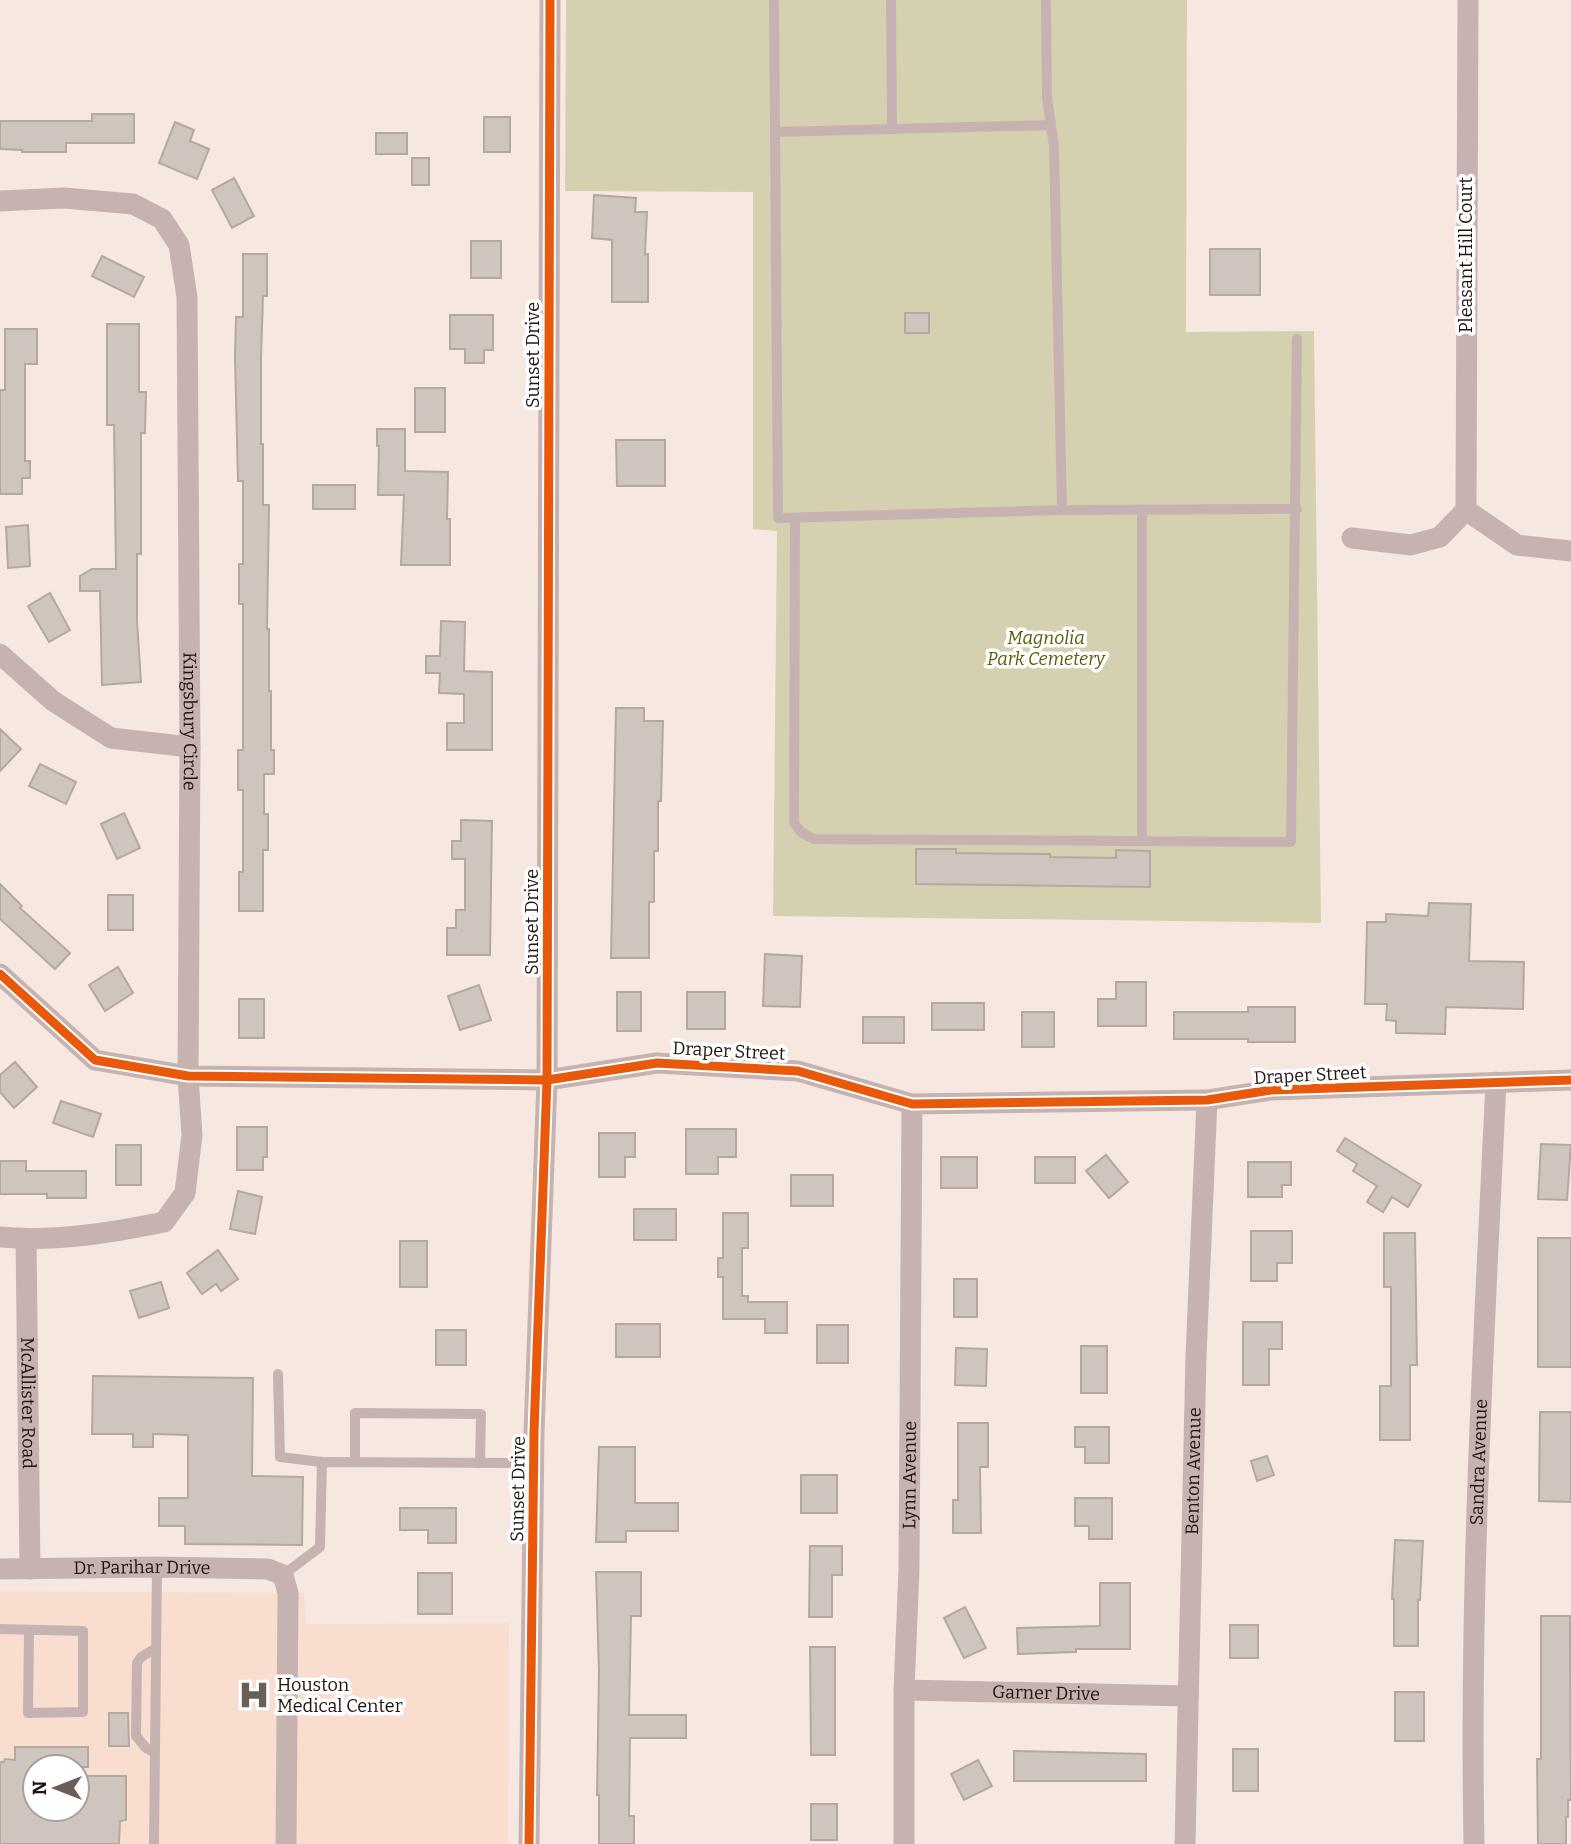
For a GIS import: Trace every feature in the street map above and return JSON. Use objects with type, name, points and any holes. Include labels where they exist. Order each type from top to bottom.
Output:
[{"type":"street","name":"Sunset Drive","points":[[529,1844],[534,1463],[547,1080],[550,0]]},
{"type":"street","name":"Pleasant Hill Court","points":[[1466,510],[1468,0]]},
{"type":"street","name":"Kingsbury Circle","points":[[0,201],[64,198],[132,204],[162,219],[179,245],[187,296],[190,747],[188,1076],[192,1135],[185,1193],[164,1222],[107,1234],[26,1239],[0,1237]]},
{"type":"street","points":[[1352,538],[1411,545],[1440,537],[1466,510],[1517,545],[1571,551]]},
{"type":"street","points":[[0,654],[53,701],[111,738],[190,747]]},
{"type":"street","name":"Draper Street","points":[[0,974],[95,1060],[188,1076],[547,1080],[657,1063],[798,1071],[912,1104],[1207,1100],[1272,1090],[1571,1080]]},
{"type":"street","name":"Sandra Avenue","points":[[1474,1844],[1472,1760],[1475,1528],[1496,1082]]},
{"type":"street","name":"Benton Avenue","points":[[1185,1844],[1196,1356],[1207,1100]]},
{"type":"street","name":"Lynn Avenue","points":[[904,1844],[912,1104]]},
{"type":"street","name":"McAllister Road","points":[[26,1239],[30,1569]]},
{"type":"street","name":"Dr. Parihar Drive","points":[[0,1569],[268,1569],[283,1575]]},
{"type":"street","points":[[283,1575],[288,1593],[286,1844]]},
{"type":"street","name":"Garner Drive","points":[[904,1690],[1188,1696]]},
{"type":"lane","points":[[774,0],[778,518],[1062,510],[1297,509]]},
{"type":"lane","points":[[891,0],[892,129]]},
{"type":"lane","points":[[1046,0],[1048,98],[1054,146],[1062,510]]},
{"type":"lane","points":[[775,132],[1051,125]]},
{"type":"lane","points":[[795,518],[794,823],[801,832],[814,839],[1292,842],[1297,340]]},
{"type":"lane","points":[[1142,510],[1142,841]]},
{"type":"lane","points":[[278,1374],[280,1457],[322,1462],[534,1463]]},
{"type":"lane","points":[[355,1462],[355,1413],[481,1414],[480,1463]]},
{"type":"lane","points":[[283,1575],[320,1548],[322,1462]]},
{"type":"lane","points":[[153,1844],[157,1567]]},
{"type":"lane","points":[[0,1629],[83,1631],[83,1712],[28,1713],[29,1630]]},
{"type":"lane","points":[[155,1753],[146,1748],[136,1736],[137,1663],[141,1657],[156,1648]]},
{"type":"shaded area","name":"Houston Medical Center","points":[[0,1591],[304,1593],[306,1624],[509,1623],[508,1844],[0,1844]]},
{"type":"green space","name":"Magnolia Park Cemetery","points":[[566,0],[1187,0],[1186,332],[1314,331],[1321,923],[773,916],[777,531],[753,529],[753,192],[565,191]]},
{"type":"building","points":[[92,114],[134,114],[134,143],[66,143],[66,152],[0,149],[0,121],[92,121]]},
{"type":"building","points":[[484,117],[510,117],[510,152],[484,152]]},
{"type":"building","points":[[175,122],[194,130],[190,141],[209,149],[197,179],[159,163]]},
{"type":"building","points":[[376,133],[407,133],[407,154],[376,154]]},
{"type":"building","points":[[412,158],[429,158],[429,185],[412,185]]},
{"type":"building","points":[[234,178],[254,216],[232,228],[212,190]]},
{"type":"building","points":[[594,195],[636,198],[635,212],[647,212],[645,254],[648,254],[648,302],[612,302],[612,240],[592,238]]},
{"type":"building","points":[[471,241],[501,241],[501,278],[471,278]]},
{"type":"building","points":[[1210,249],[1260,249],[1260,295],[1210,295]]},
{"type":"building","points":[[243,254],[267,254],[267,296],[263,296],[261,358],[261,444],[263,505],[269,505],[267,629],[274,774],[264,774],[264,814],[268,814],[268,850],[263,850],[263,911],[239,911],[239,872],[243,872],[243,790],[238,790],[238,750],[243,750],[243,604],[239,604],[239,564],[243,564],[243,481],[238,481],[235,357],[236,317],[243,317]]},
{"type":"building","points":[[102,256],[144,277],[134,297],[92,276]]},
{"type":"building","points":[[905,313],[929,313],[929,333],[905,333]]},
{"type":"building","points":[[450,315],[493,315],[493,350],[484,350],[484,363],[465,363],[465,349],[450,349]]},
{"type":"building","points":[[107,324],[139,324],[139,392],[146,392],[145,433],[141,433],[141,554],[137,554],[141,682],[102,685],[100,591],[80,591],[80,576],[92,569],[116,569],[114,425],[107,425]]},
{"type":"building","points":[[5,329],[37,329],[37,364],[25,364],[25,461],[30,461],[30,478],[22,478],[22,494],[0,494],[0,390],[5,390]]},
{"type":"building","points":[[415,388],[445,388],[445,432],[415,432]]},
{"type":"building","points":[[377,429],[405,429],[405,471],[448,472],[450,565],[401,565],[404,495],[378,495]]},
{"type":"building","points":[[616,440],[665,440],[665,486],[617,486]]},
{"type":"building","points":[[313,485],[355,485],[355,509],[313,509]]},
{"type":"building","points":[[28,525],[30,566],[8,568],[6,527]]},
{"type":"building","points":[[50,593],[70,630],[49,642],[28,606]]},
{"type":"building","points":[[441,621],[465,622],[464,671],[492,672],[492,750],[447,750],[447,723],[464,723],[464,694],[439,693],[440,673],[426,673],[426,656],[440,656]]},
{"type":"building","points":[[616,708],[644,708],[644,721],[663,721],[658,851],[654,851],[654,902],[649,902],[649,958],[611,958]]},
{"type":"building","points":[[0,729],[21,749],[0,771]]},
{"type":"building","points":[[40,764],[76,782],[66,804],[29,786]]},
{"type":"building","points":[[124,813],[140,848],[117,859],[101,824]]},
{"type":"building","points":[[461,820],[492,821],[490,955],[447,955],[447,928],[456,928],[456,910],[465,910],[465,859],[452,859],[452,841],[461,841]]},
{"type":"building","points":[[916,849],[956,849],[956,853],[1116,858],[1116,850],[1150,851],[1150,887],[916,884]]},
{"type":"building","points":[[0,884],[22,906],[20,908],[70,953],[55,969],[0,919]]},
{"type":"building","points":[[108,895],[133,895],[133,930],[108,930]]},
{"type":"building","points":[[1429,903],[1471,904],[1469,961],[1524,962],[1523,1009],[1446,1007],[1445,1034],[1396,1033],[1396,1021],[1386,1020],[1387,1004],[1365,1004],[1367,922],[1386,922],[1386,914],[1428,916]]},
{"type":"building","points":[[765,954],[802,956],[800,1007],[763,1006]]},
{"type":"building","points":[[118,967],[133,993],[105,1011],[89,985]]},
{"type":"building","points":[[1116,982],[1146,982],[1146,1026],[1098,1026],[1098,999],[1116,999]]},
{"type":"building","points":[[479,985],[491,1020],[460,1030],[448,996]]},
{"type":"building","points":[[617,992],[641,992],[641,1031],[617,1031]]},
{"type":"building","points":[[687,992],[725,992],[725,1029],[687,1029]]},
{"type":"building","points":[[239,999],[264,999],[264,1038],[239,1038]]},
{"type":"building","points":[[932,1003],[984,1003],[984,1030],[932,1030]]},
{"type":"building","points":[[1248,1007],[1295,1007],[1295,1042],[1174,1039],[1174,1012],[1248,1012]]},
{"type":"building","points":[[1022,1012],[1054,1012],[1054,1047],[1022,1047]]},
{"type":"building","points":[[863,1017],[904,1017],[904,1043],[863,1043]]},
{"type":"building","points":[[15,1062],[37,1087],[14,1108],[0,1092],[0,1075]]},
{"type":"building","points":[[61,1101],[101,1114],[93,1137],[53,1123]]},
{"type":"building","points":[[237,1127],[267,1127],[267,1157],[263,1157],[263,1170],[237,1170]]},
{"type":"building","points":[[686,1129],[736,1129],[736,1157],[718,1157],[718,1174],[686,1174]]},
{"type":"building","points":[[599,1133],[635,1133],[635,1157],[625,1157],[625,1177],[599,1177]]},
{"type":"building","points":[[1345,1138],[1421,1185],[1408,1207],[1392,1197],[1383,1212],[1367,1202],[1377,1186],[1353,1171],[1357,1164],[1337,1151]]},
{"type":"building","points":[[1541,1144],[1571,1145],[1567,1200],[1538,1199]]},
{"type":"building","points":[[116,1145],[141,1145],[141,1185],[116,1185]]},
{"type":"building","points":[[1106,1155],[1128,1182],[1109,1198],[1086,1171]]},
{"type":"building","points":[[941,1157],[977,1157],[977,1188],[941,1188]]},
{"type":"building","points":[[1035,1157],[1075,1157],[1075,1183],[1035,1183]]},
{"type":"building","points":[[0,1161],[26,1161],[26,1171],[86,1171],[86,1198],[47,1198],[47,1194],[0,1194]]},
{"type":"building","points":[[1248,1162],[1291,1162],[1291,1185],[1282,1185],[1282,1197],[1248,1197]]},
{"type":"building","points":[[791,1175],[833,1175],[833,1206],[791,1206]]},
{"type":"building","points":[[238,1191],[262,1197],[255,1234],[230,1229]]},
{"type":"building","points":[[634,1209],[676,1209],[676,1240],[634,1240]]},
{"type":"building","points":[[723,1213],[748,1213],[748,1248],[742,1248],[742,1296],[748,1296],[748,1302],[787,1302],[787,1333],[765,1333],[765,1319],[723,1319],[723,1277],[718,1277],[718,1258],[723,1258]]},
{"type":"building","points":[[1251,1231],[1292,1231],[1292,1263],[1277,1263],[1277,1281],[1251,1281]]},
{"type":"building","points":[[1384,1233],[1415,1233],[1417,1365],[1410,1365],[1410,1440],[1380,1440],[1380,1386],[1391,1386],[1391,1287],[1384,1287]]},
{"type":"building","points":[[1538,1238],[1571,1238],[1571,1367],[1538,1367]]},
{"type":"building","points":[[400,1241],[427,1241],[427,1287],[400,1287]]},
{"type":"building","points":[[218,1250],[238,1279],[221,1291],[216,1284],[202,1294],[187,1273]]},
{"type":"building","points":[[954,1279],[977,1279],[977,1317],[954,1317]]},
{"type":"building","points":[[161,1282],[169,1308],[139,1318],[130,1291]]},
{"type":"building","points":[[1243,1322],[1282,1322],[1282,1349],[1269,1349],[1269,1385],[1243,1385]]},
{"type":"building","points":[[616,1324],[660,1324],[660,1357],[616,1357]]},
{"type":"building","points":[[817,1325],[848,1325],[848,1363],[817,1363]]},
{"type":"building","points":[[436,1330],[466,1330],[466,1365],[436,1365]]},
{"type":"building","points":[[1081,1346],[1107,1346],[1107,1393],[1081,1393]]},
{"type":"building","points":[[956,1348],[987,1349],[986,1386],[955,1385]]},
{"type":"building","points":[[93,1376],[253,1378],[252,1476],[303,1477],[302,1545],[185,1544],[185,1526],[159,1526],[159,1498],[188,1498],[188,1435],[153,1434],[153,1447],[133,1447],[133,1434],[92,1434]]},
{"type":"building","points":[[1540,1412],[1571,1412],[1571,1502],[1539,1501]]},
{"type":"building","points":[[958,1423],[988,1423],[988,1467],[980,1467],[981,1533],[953,1533],[953,1500],[958,1500]]},
{"type":"building","points":[[1075,1427],[1109,1427],[1109,1463],[1085,1463],[1085,1447],[1075,1447]]},
{"type":"building","points":[[599,1447],[635,1447],[635,1503],[678,1503],[678,1531],[626,1531],[626,1542],[596,1542]]},
{"type":"building","points":[[1267,1456],[1274,1475],[1257,1481],[1251,1461]]},
{"type":"building","points":[[801,1475],[837,1475],[837,1513],[801,1513]]},
{"type":"building","points":[[1075,1498],[1112,1498],[1112,1539],[1089,1539],[1089,1526],[1075,1526]]},
{"type":"building","points":[[400,1508],[456,1508],[456,1543],[428,1543],[428,1530],[400,1530]]},
{"type":"building","points":[[1395,1540],[1423,1541],[1418,1600],[1418,1646],[1394,1646],[1392,1599]]},
{"type":"building","points":[[810,1546],[842,1546],[842,1575],[832,1575],[832,1617],[809,1617]]},
{"type":"building","points":[[596,1572],[641,1572],[641,1616],[631,1616],[629,1715],[686,1715],[686,1738],[630,1738],[629,1816],[634,1816],[634,1844],[599,1844]]},
{"type":"building","points":[[418,1573],[452,1573],[452,1614],[418,1614]]},
{"type":"building","points":[[1100,1583],[1130,1583],[1130,1649],[1076,1649],[1076,1652],[1018,1654],[1017,1628],[1100,1626]]},
{"type":"building","points":[[965,1607],[986,1648],[964,1658],[944,1618]]},
{"type":"building","points":[[1541,1616],[1570,1616],[1571,1800],[1568,1800],[1566,1817],[1566,1844],[1538,1844],[1537,1759],[1541,1759]]},
{"type":"building","points":[[1230,1625],[1258,1625],[1258,1658],[1230,1658]]},
{"type":"building","points":[[810,1647],[835,1647],[835,1755],[811,1755]]},
{"type":"building","points":[[1395,1692],[1424,1692],[1424,1741],[1395,1741]]},
{"type":"building","points":[[109,1713],[128,1713],[129,1746],[109,1746]]},
{"type":"building","points":[[15,1747],[88,1747],[88,1753],[21,1753],[21,1823],[91,1823],[91,1776],[126,1776],[126,1820],[120,1821],[119,1844],[0,1844],[0,1762],[5,1759],[15,1760]]},
{"type":"building","points":[[1233,1749],[1258,1749],[1258,1791],[1233,1791]]},
{"type":"building","points":[[1014,1751],[1146,1754],[1146,1781],[1014,1781]]},
{"type":"building","points":[[978,1760],[992,1786],[964,1800],[951,1774]]},
{"type":"building","points":[[811,1804],[837,1804],[837,1840],[811,1840]]},
{"type":"cycle path","points":[[529,1844],[534,1432],[547,1080],[550,0]]},
{"type":"cycle path","points":[[0,974],[95,1060],[188,1076],[547,1080],[657,1063],[798,1071],[912,1104],[1207,1100],[1271,1090],[1571,1080]]},
{"type":"place","name":"Houston Medical Center","points":[[254,1695]]}]
